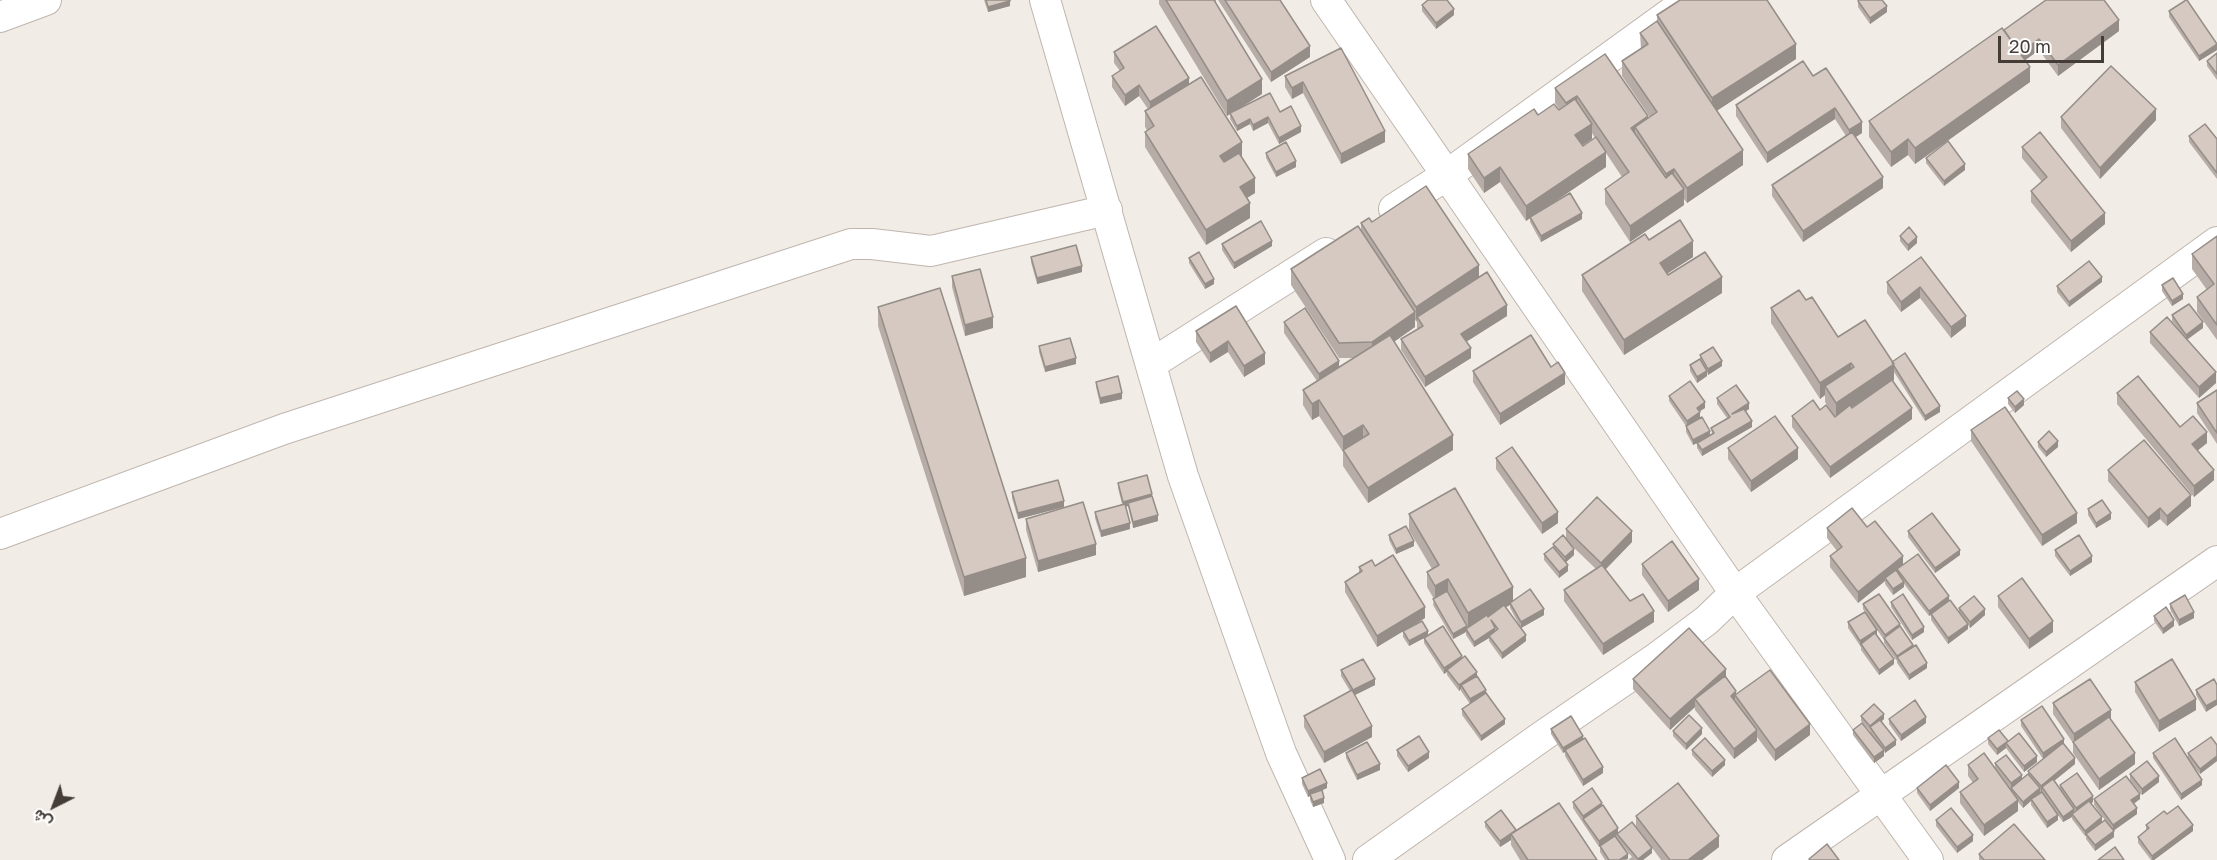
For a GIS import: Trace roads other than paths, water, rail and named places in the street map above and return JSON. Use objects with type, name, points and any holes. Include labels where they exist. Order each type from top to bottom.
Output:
[{"type":"street","points":[[0,17],[46,0]]},
{"type":"street","points":[[1045,0],[1183,476],[1281,753],[1330,860]]},
{"type":"street","points":[[1326,0],[1735,593],[1928,860]]},
{"type":"street","points":[[1151,364],[1447,175],[1689,0]]},
{"type":"street","points":[[0,534],[284,429],[851,244],[872,244],[931,251],[1107,210]]},
{"type":"street","points":[[1368,860],[1655,659],[1707,620],[1735,593],[2217,242]]},
{"type":"street","points":[[1787,860],[2217,561]]}]
